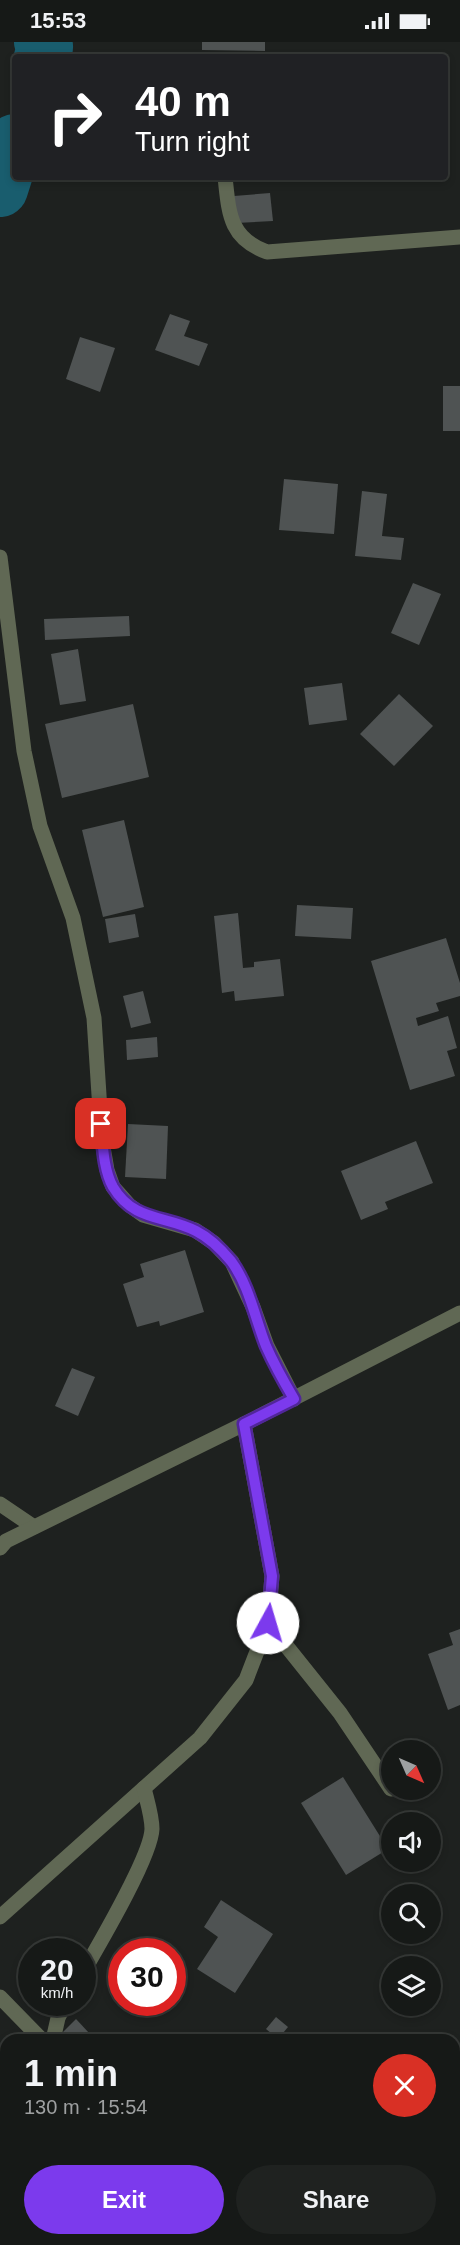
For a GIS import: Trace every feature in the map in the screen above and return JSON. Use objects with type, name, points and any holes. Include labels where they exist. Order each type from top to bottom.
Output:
[{"type":"street","points":[[225,180],[229,217],[238,233],[252,246],[267,252],[460,237]]},
{"type":"street","points":[[0,557],[23,739],[39,826],[73,918],[94,1018],[107,1170],[113,1187],[129,1205],[143,1215],[195,1230],[214,1243],[232,1262],[253,1307],[267,1346],[294,1399]]},
{"type":"street","points":[[0,1548],[6,1541],[294,1399],[460,1313]]},
{"type":"street","points":[[0,1917],[201,1738],[246,1680],[268,1623],[272,1576],[244,1424]]},
{"type":"street","points":[[0,1504],[34,1527]]},
{"type":"street","points":[[268,1623],[340,1713],[381,1774]]},
{"type":"street","points":[[96,1949],[148,1845],[152,1829],[144,1788]]},
{"type":"street","points":[[0,1996],[36,2034]]},
{"type":"street","points":[[54,2034],[59,2016]]},
{"type":"building","points":[[202,42],[265,42],[265,51],[202,50]]},
{"type":"building","points":[[270,193],[273,221],[236,223],[234,196]]},
{"type":"building","points":[[170,314],[190,321],[184,336],[208,344],[199,366],[155,350]]},
{"type":"building","points":[[80,337],[115,348],[100,392],[66,379]]},
{"type":"building","points":[[443,386],[460,386],[460,431],[443,431]]},
{"type":"building","points":[[284,479],[338,484],[334,534],[279,530]]},
{"type":"building","points":[[362,491],[387,494],[382,536],[404,538],[401,560],[355,556]]},
{"type":"building","points":[[413,583],[441,594],[419,645],[391,633]]},
{"type":"building","points":[[129,616],[130,636],[45,640],[44,619]]},
{"type":"building","points":[[78,649],[86,701],[60,705],[51,654]]},
{"type":"building","points":[[342,683],[347,720],[309,725],[304,688]]},
{"type":"building","points":[[399,694],[433,726],[394,766],[360,734]]},
{"type":"building","points":[[133,704],[149,777],[62,798],[45,724]]},
{"type":"building","points":[[124,820],[144,907],[103,917],[82,830]]},
{"type":"building","points":[[297,905],[353,908],[351,939],[295,936]]},
{"type":"building","points":[[238,913],[243,968],[254,967],[254,962],[280,959],[284,996],[235,1001],[234,991],[222,993],[214,916]]},
{"type":"building","points":[[135,914],[139,937],[109,943],[105,919]]},
{"type":"building","points":[[446,938],[460,983],[460,996],[436,1003],[439,1011],[416,1018],[418,1026],[448,1016],[457,1048],[447,1051],[455,1076],[410,1090],[371,961]]},
{"type":"building","points":[[143,991],[151,1023],[131,1028],[123,996]]},
{"type":"building","points":[[157,1037],[158,1057],[127,1060],[126,1040]]},
{"type":"building","points":[[128,1124],[168,1126],[166,1179],[125,1177]]},
{"type":"building","points":[[416,1141],[433,1183],[385,1202],[388,1209],[361,1220],[341,1171]]},
{"type":"building","points":[[185,1250],[204,1312],[160,1326],[159,1321],[137,1327],[123,1284],[144,1277],[140,1264]]},
{"type":"building","points":[[72,1368],[95,1377],[78,1416],[55,1406]]},
{"type":"building","points":[[460,1629],[460,1705],[448,1710],[428,1654],[453,1645],[449,1633]]},
{"type":"building","points":[[343,1777],[381,1838],[381,1853],[346,1875],[301,1803]]},
{"type":"building","points":[[221,1900],[273,1934],[235,1993],[197,1969],[218,1937],[204,1927]]},
{"type":"building","points":[[276,2017],[288,2027],[282,2034],[272,2034],[266,2029]]},
{"type":"building","points":[[76,2019],[90,2034],[61,2034]]},
{"type":"waterway","points":[[42,42],[45,47],[43,54]]},
{"type":"waterway","points":[[0,189],[12,151]]},
{"type":"route","points":[[101,1124],[107,1170],[113,1187],[129,1205],[143,1215],[195,1230],[214,1243],[232,1262],[253,1307],[267,1346],[294,1399],[244,1424],[272,1576],[268,1623]]}]
